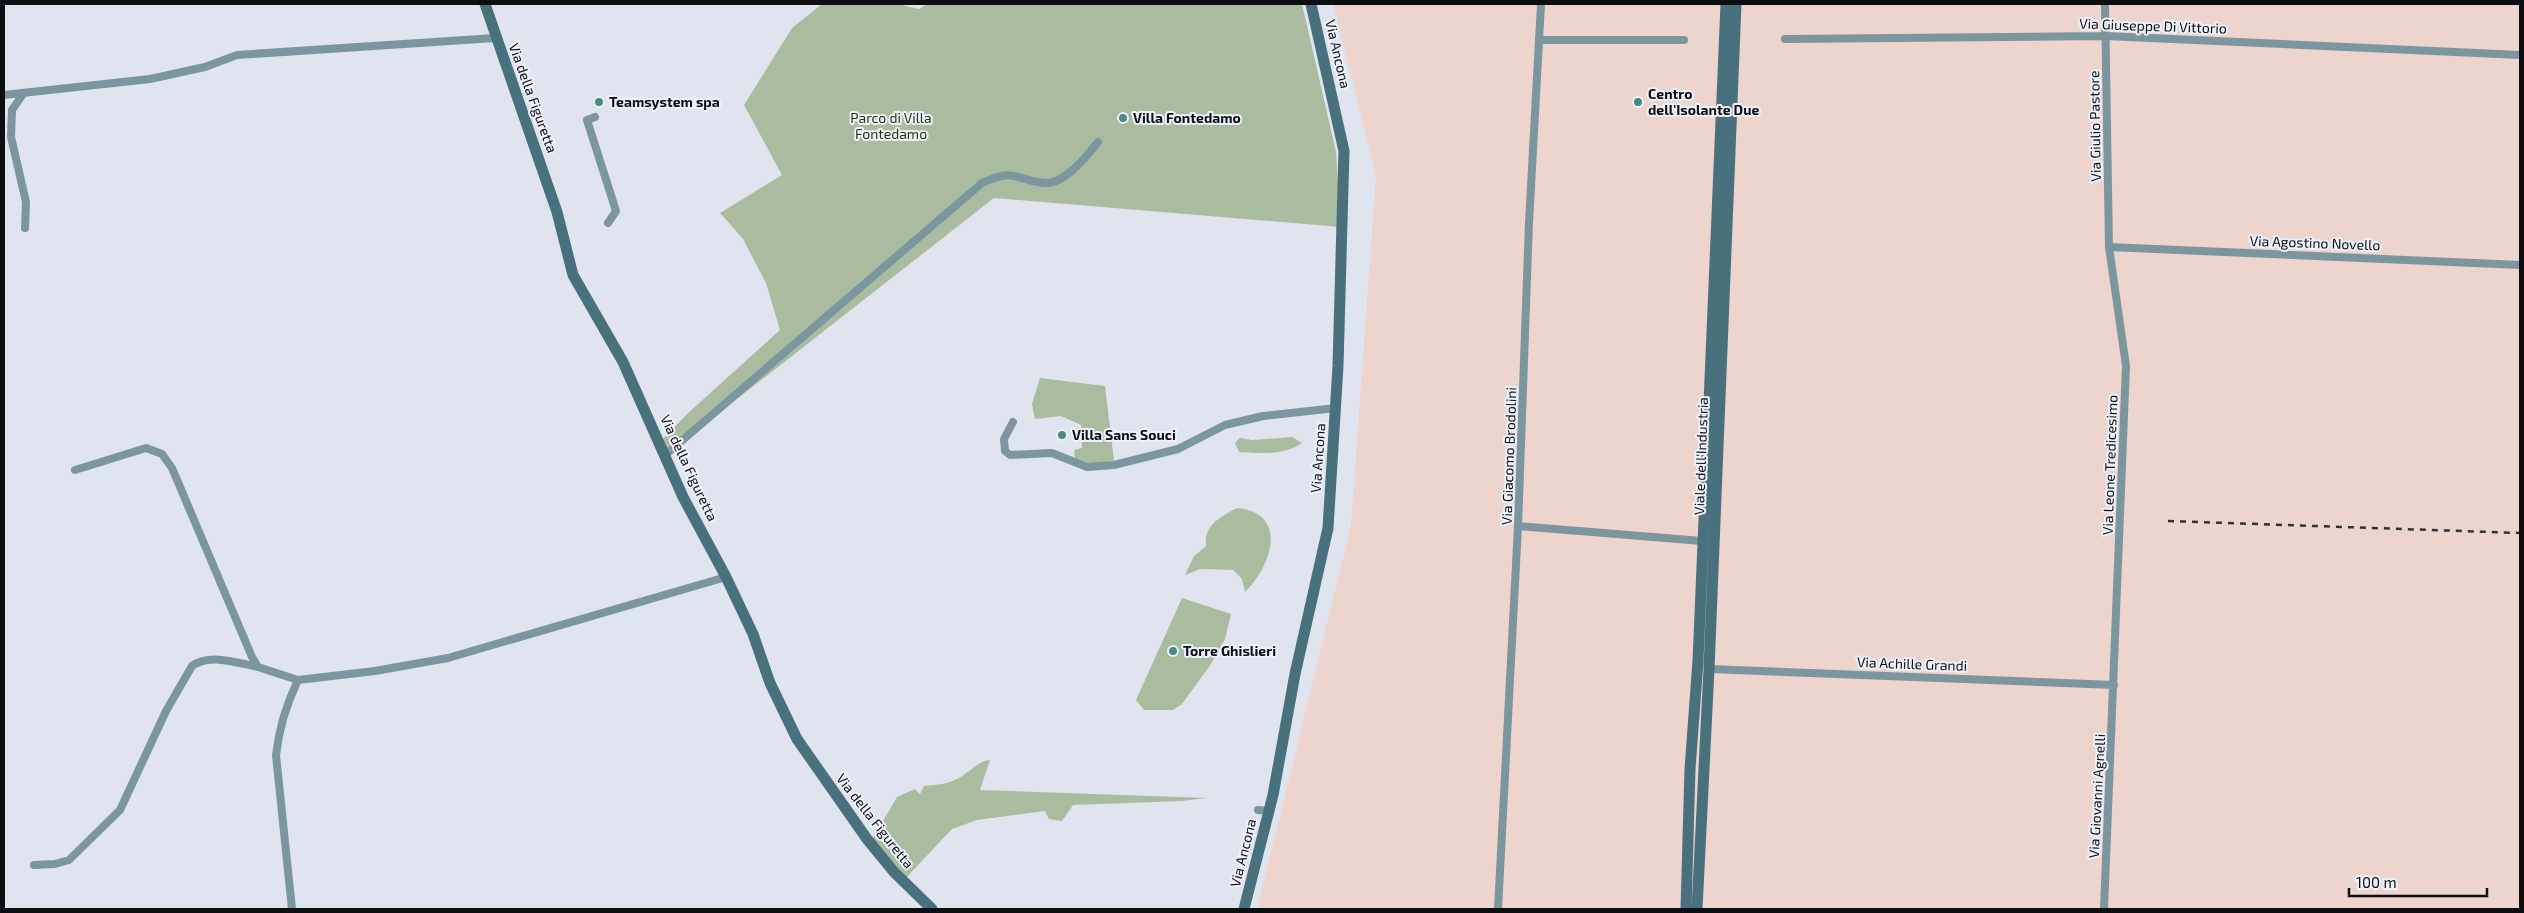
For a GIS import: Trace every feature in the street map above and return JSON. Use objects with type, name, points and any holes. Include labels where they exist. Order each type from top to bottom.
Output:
[{"type":"main road","name":"Via della Figuretta","points":[[485,4],[495,38],[558,212],[573,275],[623,362],[683,497],[726,577],[753,634],[770,683],[796,739],[867,839],[894,872],[932,909]]},
{"type":"main road","name":"Via Ancona","points":[[1244,909],[1263,810],[1328,528],[1336,408],[1344,151],[1311,4]]},
{"type":"main road","name":"Viale dell'Industria","points":[[1686,909],[1690,769],[1698,661],[1726,4]]},
{"type":"main road","name":"Viale dell'Industria","points":[[1697,909],[1709,669],[1736,4]]},
{"type":"street","name":"Via Giacomo Brodolini","points":[[1498,909],[1518,526],[1540,4]]},
{"type":"street","name":"Via Giulio Pastore","points":[[2106,4],[2109,247]]},
{"type":"street","name":"Via Giuseppe Di Vittorio","points":[[1785,39],[2106,36],[2520,54]]},
{"type":"street","points":[[4,95],[150,78],[205,67],[237,55],[495,38]]},
{"type":"street","points":[[1539,40],[1684,40]]},
{"type":"street","points":[[23,94],[12,110],[11,137],[26,202],[25,228]]},
{"type":"street","points":[[595,117],[587,120],[616,211],[608,223]]},
{"type":"street","points":[[664,456],[982,183],[1001,174],[1019,175],[1046,183],[1067,176],[1098,142]]},
{"type":"street","name":"Via Agostino Novello","points":[[2109,247],[2520,265]]},
{"type":"street","name":"Via Leone Tredicesimo","points":[[2109,247],[2126,366],[2114,685]]},
{"type":"street","points":[[1014,422],[1004,439],[1005,451],[1010,456],[1052,453],[1087,467],[1114,465],[1178,449],[1225,425],[1263,416],[1336,408]]},
{"type":"street","points":[[75,470],[146,448],[162,454],[172,468],[200,538],[258,667]]},
{"type":"street","points":[[1518,526],[1702,541]]},
{"type":"street","points":[[34,865],[56,864],[69,860],[120,810],[166,711],[192,666],[198,661],[207,660],[258,667],[298,680],[375,671],[448,658],[726,577]]},
{"type":"street","name":"Via Achille Grandi","points":[[1709,669],[2114,685]]},
{"type":"street","points":[[292,909],[276,755],[278,733],[286,707],[298,680]]},
{"type":"street","name":"Via Giovanni Agnelli","points":[[2104,909],[2114,685]]},
{"type":"shaded area","points":[[1333,4],[2520,4],[2520,909],[1257,909],[1351,526],[1376,176]]},
{"type":"green space","name":"Parco di Villa Fontedamo","points":[[822,4],[897,4],[919,9],[927,4],[1302,4],[1336,152],[1341,227],[994,198],[664,456],[659,443],[687,414],[780,330],[766,283],[743,239],[720,213],[782,175],[744,105],[792,28]]},
{"type":"green space","points":[[1040,378],[1105,386],[1114,461],[1084,463],[1079,461],[1075,458],[1074,450],[1082,448],[1081,425],[1061,416],[1035,419],[1032,404]]},
{"type":"green space","points":[[1292,437],[1302,443],[1287,450],[1272,453],[1239,452],[1235,443],[1240,438],[1252,440]]},
{"type":"green space","points":[[1237,508],[1254,512],[1264,520],[1270,530],[1271,542],[1268,556],[1254,581],[1245,592],[1242,579],[1233,570],[1200,569],[1185,575],[1194,556],[1206,546],[1207,533],[1210,527],[1219,518]]},
{"type":"green space","points":[[1182,598],[1231,614],[1225,639],[1211,664],[1182,704],[1173,710],[1144,710],[1136,700]]},
{"type":"green space","points":[[990,760],[980,790],[1207,798],[1182,801],[1073,805],[1062,821],[1049,819],[1045,811],[977,820],[952,829],[906,878],[872,840],[897,797],[915,789],[920,794],[924,786],[955,780],[978,765]]},
{"type":"railway","points":[[2168,521],[2520,533]]},
{"type":"place","name":"Teamsystem spa","points":[[599,102]]},
{"type":"place","name":"Centro dell'Isolante Due","points":[[1638,102]]},
{"type":"place","name":"Villa Fontedamo","points":[[1123,118]]},
{"type":"place","name":"Villa Sans Souci","points":[[1062,435]]},
{"type":"place","name":"Torre Ghislieri","points":[[1173,651]]}]
